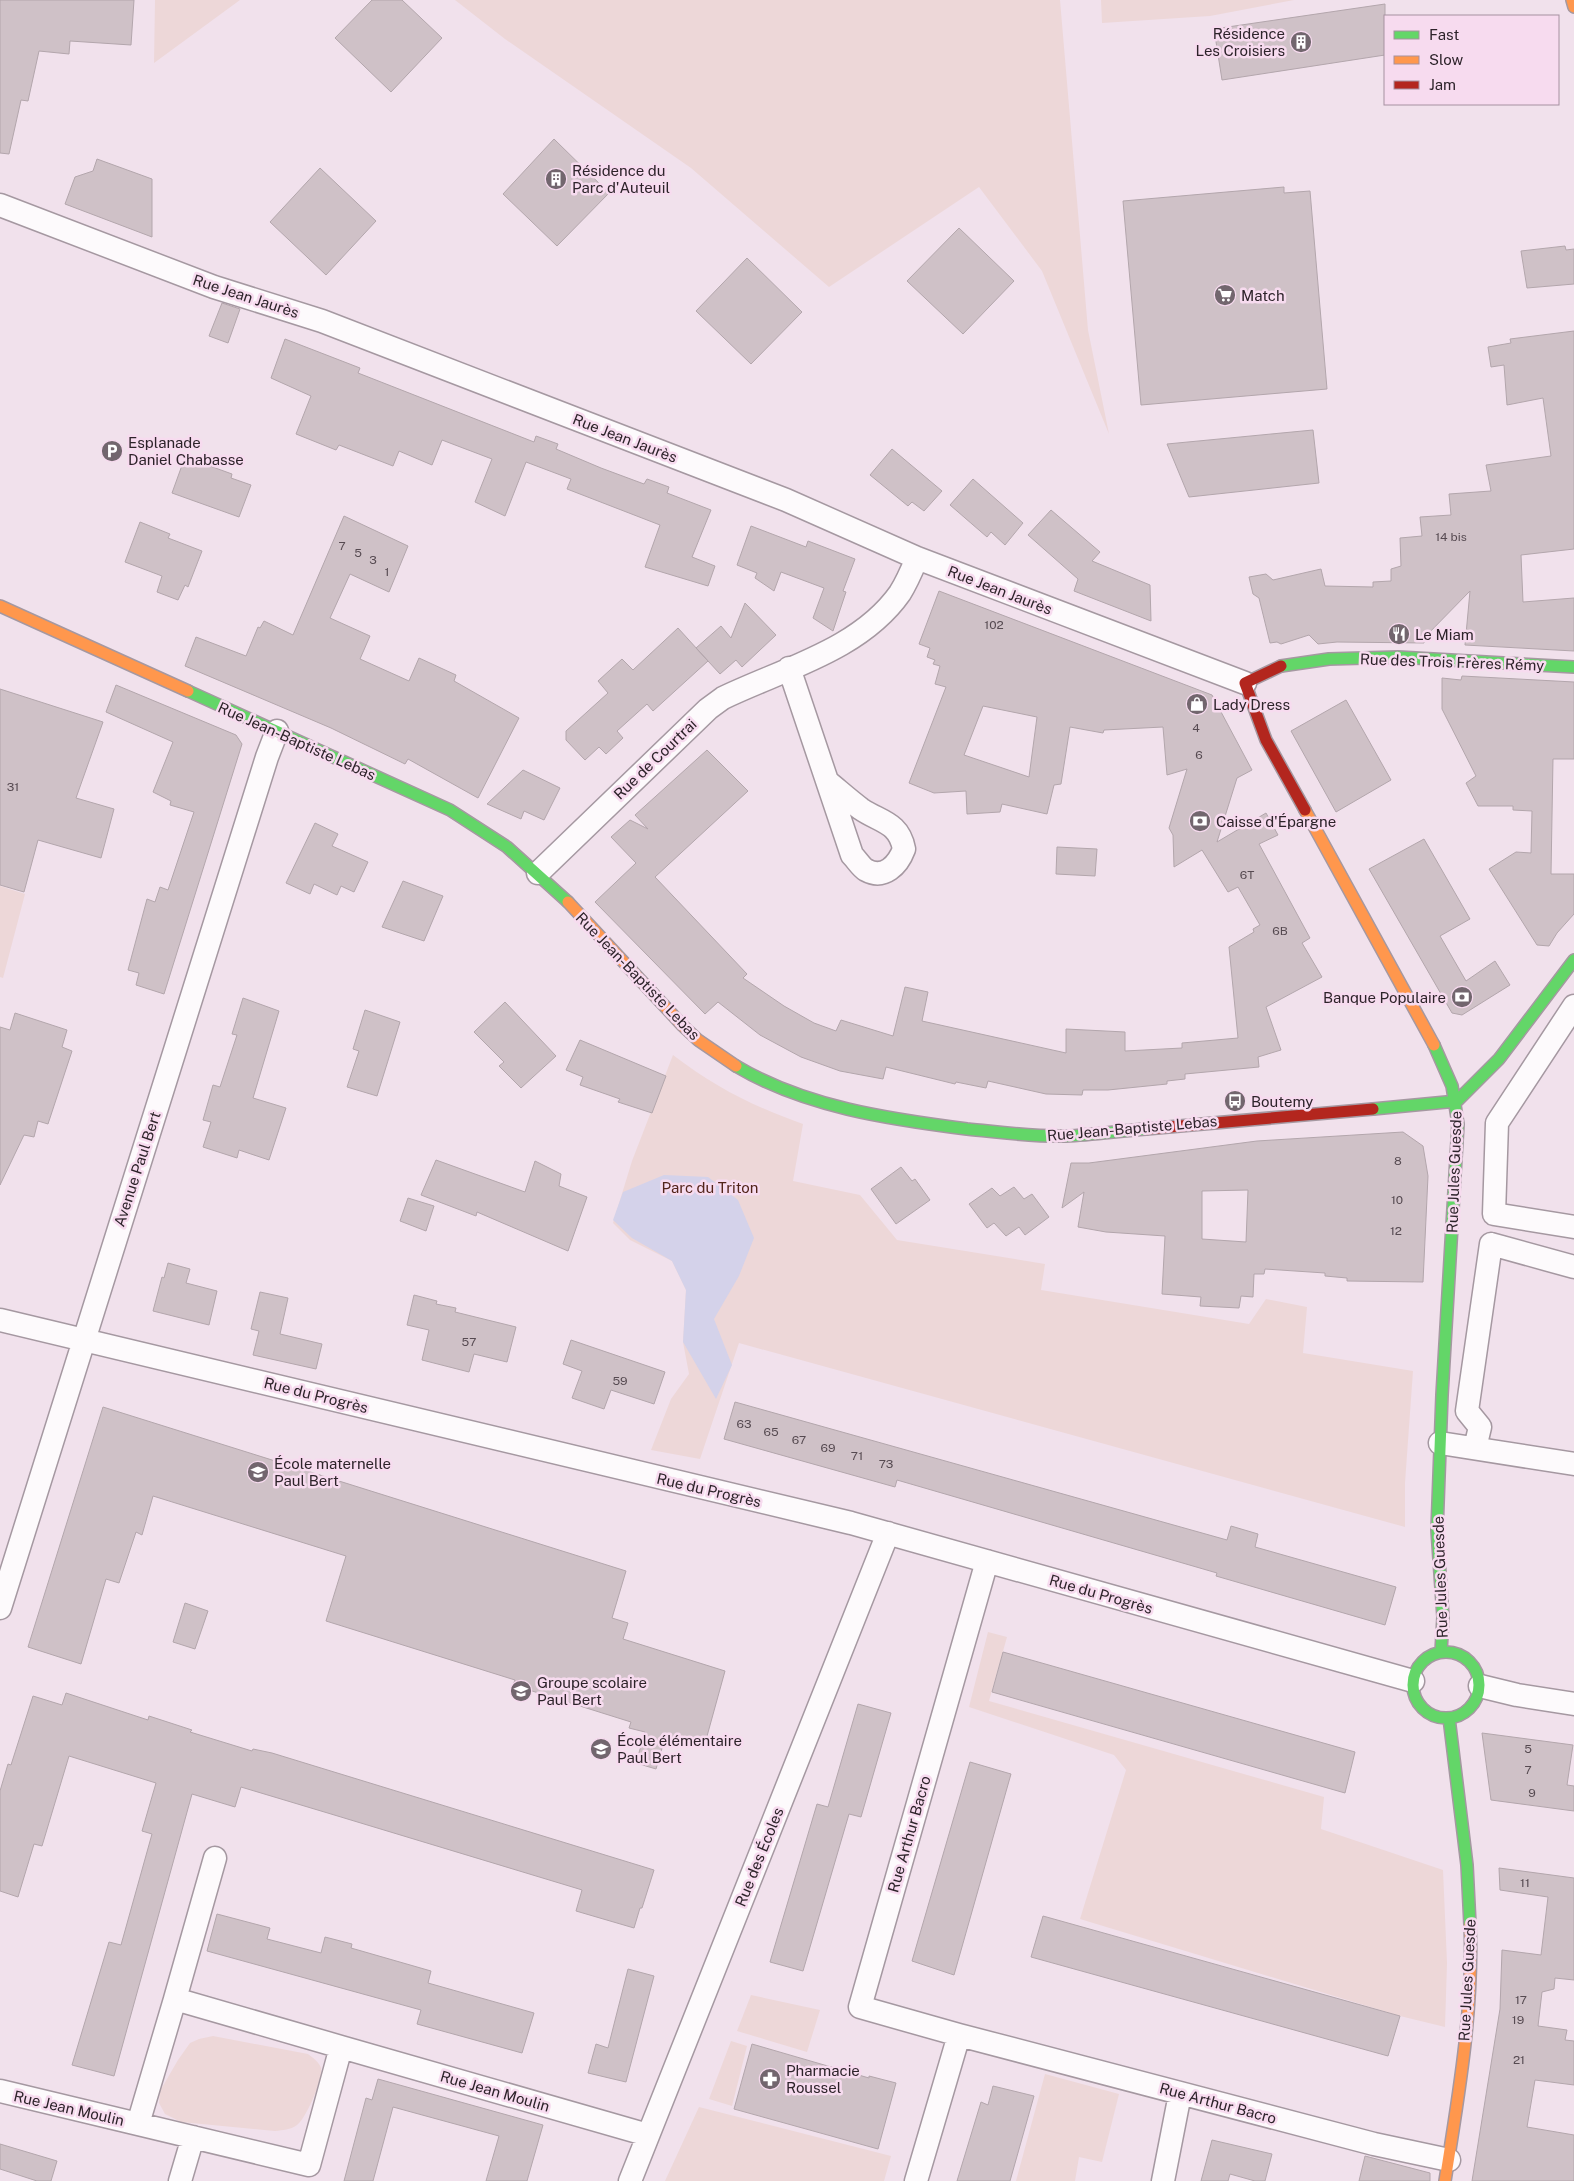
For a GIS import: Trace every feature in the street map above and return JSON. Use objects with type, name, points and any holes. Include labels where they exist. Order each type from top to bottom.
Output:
[{"type":"main road","points":[[1572,0],[1574,7]]},
{"type":"main road","name":"Rue Jean-Baptiste Lebas","points":[[0,606],[450,810],[495,838],[538,873],[684,1026],[712,1051],[774,1085],[812,1100],[852,1111],[1004,1133],[1064,1136],[1457,1101]]},
{"type":"main road","name":"Rue des Trois Frères Rémy","points":[[1244,683],[1282,665],[1329,659],[1398,657],[1574,667]]},
{"type":"main road","name":"Rue Jules Guesde","points":[[1244,683],[1266,740],[1430,1037],[1448,1075],[1457,1101],[1458,1140],[1440,1443],[1437,1530],[1443,1617],[1441,1652]]},
{"type":"main road","points":[[1457,1101],[1496,1063],[1574,960]]},
{"type":"main road","name":"Rue Jules Guesde","points":[[1413,1681],[1416,1670],[1422,1662],[1441,1652],[1458,1654],[1468,1660],[1478,1675],[1480,1686]]},
{"type":"main road","points":[[1413,1681],[1414,1694],[1420,1705],[1430,1714],[1448,1718],[1462,1715],[1472,1706],[1480,1686]]},
{"type":"main road","name":"Rue Jules Guesde","points":[[1447,2170],[1461,2079],[1471,1952],[1467,1865],[1448,1718]]},
{"type":"street","name":"Rue Jean Jaurès","points":[[0,206],[214,287],[322,321],[786,500],[917,558],[1244,683]]},
{"type":"street","name":"Rue de Courtrai","points":[[538,873],[708,709],[723,698],[837,645],[877,618],[900,592],[917,558]]},
{"type":"street","points":[[789,668],[828,782]]},
{"type":"street","name":"Avenue Paul Bert","points":[[0,1608],[204,953],[277,731]]},
{"type":"street","points":[[1475,1448],[1480,1427],[1467,1411],[1491,1244],[1494,1214],[1497,1123],[1574,1006]]},
{"type":"street","points":[[1494,1214],[1574,1227]]},
{"type":"street","points":[[1491,1244],[1574,1267]]},
{"type":"street","name":"Rue du Progrès","points":[[0,1320],[888,1533],[1382,1674],[1413,1681]]},
{"type":"street","points":[[1440,1443],[1574,1464]]},
{"type":"street","name":"Rue des Écoles","points":[[630,2181],[888,1533]]},
{"type":"street","name":"Rue Arthur Bacro","points":[[986,1561],[860,2007],[1180,2094],[1374,2144],[1447,2170]]},
{"type":"street","points":[[1480,1686],[1517,1695],[1574,1704]]},
{"type":"street","name":"Rue Jean Moulin","points":[[138,2124],[215,1858]]},
{"type":"street","name":"Rue Jean Moulin","points":[[175,1999],[648,2135]]},
{"type":"street","points":[[916,2181],[959,2035]]},
{"type":"street","name":"Rue Jean Moulin","points":[[0,2091],[193,2137],[307,2173],[341,2047]]},
{"type":"street","points":[[1163,2181],[1180,2094]]},
{"type":"street","points":[[180,2181],[193,2137]]},
{"type":"green space","points":[[155,0],[240,0],[154,63]]},
{"type":"green space","points":[[455,0],[1060,0],[1088,330],[1109,434],[1042,271],[979,187],[829,287],[691,168],[505,39]]},
{"type":"green space","points":[[1101,0],[1294,0],[1210,16],[1102,23]]},
{"type":"green space","points":[[0,886],[25,894],[3,978],[0,977]]},
{"type":"green space","name":"Parc du Triton","points":[[673,1055],[704,1077],[735,1095],[803,1124],[793,1181],[860,1195],[897,1240],[1045,1264],[1041,1290],[1249,1324],[1266,1299],[1307,1307],[1303,1353],[1413,1371],[1405,1483],[1405,1527],[739,1343],[700,1459],[651,1450],[671,1399],[689,1374],[683,1342],[686,1290],[672,1261],[630,1240],[613,1223],[632,1161]]},
{"type":"green space","points":[[988,1632],[1007,1637],[989,1701],[1324,1797],[1321,1829],[1443,1870],[1447,1963],[1445,2027],[1400,2016],[1080,1919],[1126,1770],[1114,1755],[969,1707]]},
{"type":"green space","points":[[751,1995],[820,2010],[807,2052],[737,2031]]},
{"type":"green space","points":[[213,2036],[308,2054],[317,2062],[321,2068],[321,2073],[317,2089],[305,2115],[297,2125],[289,2129],[275,2131],[181,2122],[165,2114],[159,2103],[160,2091],[178,2060],[190,2043]]},
{"type":"green space","points":[[731,2041],[747,2046],[732,2106],[709,2099]]},
{"type":"green space","points":[[1045,2074],[1119,2094],[1102,2162],[1079,2157],[1075,2181],[1016,2181]]},
{"type":"green space","points":[[699,2107],[891,2156],[884,2181],[665,2181]]},
{"type":"water","points":[[664,1175],[708,1177],[738,1200],[754,1238],[739,1276],[714,1319],[732,1365],[716,1399],[683,1342],[686,1290],[672,1261],[632,1238],[613,1220],[623,1192]]},
{"type":"building","points":[[0,0],[134,0],[131,45],[70,41],[69,54],[39,51],[28,101],[21,100],[9,154],[0,153]]},
{"type":"building","points":[[372,0],[402,0],[442,38],[391,92],[335,38]]},
{"type":"building","name":"Résidence Les Croisiers","points":[[1385,4],[1384,55],[1222,80],[1214,29]]},
{"type":"building","name":"Résidence du Parc d'Auteuil","points":[[554,139],[609,193],[557,246],[503,194]]},
{"type":"building","points":[[97,159],[152,179],[152,237],[65,204],[75,177],[93,171]]},
{"type":"building","points":[[320,168],[376,221],[326,275],[270,222]]},
{"type":"building","name":"Match","points":[[1284,187],[1284,193],[1310,191],[1327,389],[1141,405],[1123,201]]},
{"type":"building","points":[[959,228],[1014,281],[963,334],[907,281]]},
{"type":"building","points":[[1565,246],[1566,250],[1574,249],[1574,284],[1527,288],[1521,251]]},
{"type":"building","points":[[747,258],[802,312],[751,364],[696,311]]},
{"type":"building","points":[[222,303],[240,309],[228,343],[209,336]]},
{"type":"building","points":[[1574,331],[1574,549],[1521,555],[1523,602],[1574,598],[1574,651],[1465,645],[1470,591],[1424,638],[1424,643],[1337,642],[1318,644],[1309,635],[1281,644],[1277,642],[1270,643],[1259,598],[1253,594],[1249,577],[1266,574],[1273,580],[1321,569],[1325,586],[1373,587],[1373,582],[1391,581],[1391,569],[1401,566],[1400,538],[1422,536],[1420,517],[1451,515],[1449,494],[1491,491],[1486,465],[1551,456],[1543,398],[1507,405],[1504,365],[1491,367],[1488,347],[1511,343],[1510,339]]},
{"type":"building","points":[[285,339],[360,368],[358,373],[534,442],[536,436],[558,444],[556,449],[601,468],[644,484],[647,479],[669,487],[667,493],[711,510],[692,557],[715,566],[708,586],[645,567],[660,525],[567,489],[571,479],[526,462],[505,516],[475,502],[492,459],[442,440],[432,465],[399,451],[393,466],[339,445],[336,450],[296,434],[311,396],[271,378]]},
{"type":"building","points":[[1313,430],[1319,483],[1189,497],[1167,444]]},
{"type":"building","points":[[892,449],[942,491],[924,511],[912,502],[908,506],[870,475]]},
{"type":"building","points":[[185,457],[232,474],[231,478],[251,485],[239,517],[172,493]]},
{"type":"building","points":[[973,479],[1023,523],[1005,545],[991,532],[987,537],[950,505]]},
{"type":"building","points":[[1051,510],[1100,552],[1092,561],[1150,585],[1151,621],[1074,591],[1078,579],[1028,535]]},
{"type":"building","points":[[344,516],[408,546],[389,592],[350,574],[330,618],[370,636],[360,659],[409,681],[419,658],[456,675],[454,681],[519,718],[478,798],[408,759],[405,764],[331,728],[185,666],[196,637],[246,656],[258,627],[260,628],[264,621],[293,635]]},
{"type":"building","points":[[140,522],[170,534],[168,538],[202,551],[188,587],[185,585],[178,600],[157,592],[162,576],[125,562]]},
{"type":"building","points":[[751,526],[806,547],[808,541],[855,559],[843,591],[846,592],[833,631],[813,618],[824,588],[781,572],[774,591],[755,578],[757,573],[737,565]]},
{"type":"building","points":[[939,591],[1212,695],[1252,770],[1237,778],[1217,842],[1266,813],[1278,835],[1259,844],[1310,938],[1302,943],[1322,977],[1266,1007],[1281,1050],[1258,1057],[1259,1067],[1185,1074],[1185,1079],[1167,1081],[1167,1084],[1108,1090],[1083,1090],[1082,1095],[1046,1094],[988,1081],[986,1088],[956,1082],[955,1084],[886,1067],[883,1079],[840,1071],[801,1057],[760,1035],[718,1002],[705,1014],[595,902],[636,863],[611,837],[630,820],[648,829],[635,815],[707,750],[748,791],[655,877],[747,974],[743,978],[784,1006],[814,1023],[836,1031],[841,1020],[893,1036],[905,987],[928,992],[922,1021],[1066,1053],[1066,1029],[1125,1032],[1125,1051],[1182,1048],[1182,1043],[1238,1038],[1229,947],[1254,932],[1253,929],[1260,925],[1238,887],[1228,892],[1202,850],[1174,867],[1173,835],[1169,828],[1187,769],[1167,775],[1163,727],[1104,730],[1103,733],[1070,727],[1061,784],[1054,785],[1047,814],[1002,804],[1000,812],[967,814],[966,791],[934,793],[909,783],[946,687],[935,684],[940,666],[933,664],[935,660],[927,657],[930,648],[919,644]],"holes":[[[983,706],[1037,717],[1029,777],[964,755]]]},
{"type":"building","points":[[745,603],[776,635],[742,667],[736,660],[720,674],[696,648],[721,626],[731,638]]},
{"type":"building","points":[[678,628],[708,661],[653,711],[647,704],[617,731],[623,738],[606,754],[599,747],[585,760],[566,740],[566,731],[608,693],[598,681],[622,659],[633,670]]},
{"type":"building","points":[[1462,676],[1574,682],[1574,759],[1553,759],[1551,874],[1574,874],[1574,914],[1557,933],[1549,946],[1537,945],[1489,869],[1516,852],[1531,853],[1532,811],[1513,810],[1513,806],[1478,806],[1466,783],[1476,776],[1442,709],[1442,678],[1461,680]]},
{"type":"building","points":[[116,685],[236,735],[242,744],[164,994],[136,985],[139,973],[128,970],[147,899],[155,902],[160,887],[168,890],[194,812],[170,805],[171,801],[153,792],[173,742],[106,712]]},
{"type":"building","points":[[0,689],[103,722],[76,798],[114,809],[101,858],[38,840],[24,892],[0,885]]},
{"type":"building","points":[[1346,700],[1391,780],[1336,812],[1291,731]]},
{"type":"building","points":[[523,770],[560,788],[544,820],[524,811],[521,819],[487,804]]},
{"type":"building","points":[[315,823],[338,834],[332,846],[368,862],[354,892],[341,886],[337,895],[314,884],[310,894],[286,883]]},
{"type":"building","points":[[1424,839],[1470,919],[1440,936],[1466,981],[1495,961],[1510,985],[1462,1015],[1452,1013],[1369,869]]},
{"type":"building","points":[[1057,847],[1097,849],[1095,876],[1056,874]]},
{"type":"building","points":[[403,881],[443,896],[424,941],[382,927]]},
{"type":"building","points":[[243,998],[279,1011],[253,1098],[286,1108],[269,1160],[239,1150],[237,1158],[203,1147],[211,1122],[203,1120],[213,1085],[220,1087],[237,1035],[232,1034]]},
{"type":"building","points":[[505,1002],[556,1056],[521,1088],[499,1066],[504,1062],[474,1032]]},
{"type":"building","points":[[365,1010],[400,1022],[377,1096],[347,1087],[359,1051],[353,1049]]},
{"type":"building","points":[[15,1013],[67,1030],[62,1047],[72,1051],[48,1124],[38,1121],[34,1137],[24,1135],[0,1185],[0,1027],[10,1030]]},
{"type":"building","points":[[580,1040],[666,1076],[652,1113],[618,1102],[620,1099],[580,1085],[583,1077],[566,1070]]},
{"type":"building","points":[[1403,1132],[1423,1146],[1428,1176],[1423,1282],[1347,1281],[1347,1278],[1325,1276],[1325,1273],[1265,1269],[1264,1274],[1254,1274],[1253,1297],[1241,1296],[1239,1308],[1200,1306],[1201,1297],[1162,1294],[1165,1236],[1106,1232],[1078,1227],[1084,1192],[1062,1208],[1071,1163],[1089,1163],[1257,1141]],"holes":[[[1248,1190],[1246,1242],[1202,1239],[1202,1191]]]},
{"type":"building","points":[[436,1160],[525,1192],[535,1161],[561,1174],[559,1186],[587,1197],[568,1251],[477,1212],[476,1216],[421,1195]]},
{"type":"building","points":[[901,1167],[912,1181],[915,1179],[930,1200],[896,1224],[871,1189]]},
{"type":"building","points":[[1014,1187],[1024,1199],[1032,1194],[1049,1217],[1025,1235],[1019,1227],[1006,1236],[994,1223],[987,1228],[969,1204],[992,1188],[1000,1196]]},
{"type":"building","points":[[408,1198],[434,1206],[426,1231],[400,1221]]},
{"type":"building","points":[[168,1263],[190,1269],[186,1283],[217,1291],[209,1325],[153,1311],[162,1277],[164,1278]]},
{"type":"building","points":[[260,1292],[288,1298],[280,1334],[322,1344],[316,1369],[253,1355],[259,1331],[251,1329]]},
{"type":"building","points":[[414,1295],[437,1301],[436,1304],[456,1308],[455,1312],[516,1327],[507,1362],[474,1354],[469,1372],[422,1360],[429,1330],[407,1325]]},
{"type":"building","points":[[571,1340],[665,1372],[654,1404],[611,1390],[604,1409],[572,1398],[582,1371],[563,1364]]},
{"type":"building","points":[[735,1402],[1227,1540],[1231,1526],[1258,1534],[1255,1547],[1396,1587],[1385,1625],[1216,1576],[1217,1573],[897,1480],[895,1487],[724,1439]]},
{"type":"building","points":[[103,1407],[626,1571],[612,1618],[628,1623],[623,1639],[725,1671],[704,1747],[665,1738],[656,1769],[636,1763],[645,1732],[629,1728],[631,1722],[513,1685],[515,1680],[326,1621],[346,1556],[153,1496],[142,1535],[136,1532],[119,1583],[106,1579],[81,1664],[28,1647]]},
{"type":"building","points":[[185,1603],[208,1611],[195,1649],[173,1642]]},
{"type":"building","points":[[1003,1652],[1355,1752],[1345,1793],[992,1692]]},
{"type":"building","points":[[66,1693],[148,1720],[149,1716],[192,1730],[190,1732],[252,1751],[253,1749],[272,1753],[654,1870],[642,1908],[640,1908],[634,1928],[576,1911],[582,1890],[579,1889],[241,1787],[235,1807],[192,1794],[114,2076],[72,2065],[109,1942],[121,1945],[152,1834],[142,1831],[156,1783],[69,1756],[42,1846],[34,1844],[18,1897],[0,1891],[0,1791],[8,1764],[11,1765],[33,1696],[62,1705]]},
{"type":"building","points":[[858,1704],[891,1713],[861,1817],[849,1814],[803,1971],[770,1962],[817,1804],[828,1807]]},
{"type":"building","points":[[1482,1733],[1573,1745],[1567,1785],[1574,1786],[1574,1811],[1491,1800]]},
{"type":"building","points":[[970,1762],[1011,1774],[954,1975],[912,1961]]},
{"type":"building","points":[[1499,1868],[1574,1878],[1574,1980],[1555,1978],[1554,1989],[1542,1992],[1538,2026],[1567,2030],[1565,2040],[1574,2041],[1574,2085],[1535,2080],[1527,2127],[1574,2135],[1574,2181],[1472,2181],[1500,2009],[1502,1950],[1541,1955],[1548,1897],[1500,1890]]},
{"type":"building","points":[[217,1914],[270,1928],[267,1939],[321,1953],[325,1937],[352,1944],[351,1948],[431,1971],[428,1983],[534,2013],[522,2053],[417,2024],[421,2010],[207,1951]]},
{"type":"building","points":[[1043,1916],[1400,2016],[1388,2056],[1031,1957]]},
{"type":"building","points":[[628,1969],[654,1976],[626,2082],[588,2073],[596,2044],[608,2048]]},
{"type":"building","points":[[752,2044],[869,2078],[869,2076],[896,2083],[878,2149],[734,2109]]},
{"type":"building","points":[[378,2079],[543,2125],[527,2181],[486,2181],[499,2136],[393,2107],[373,2181],[344,2181],[366,2098],[372,2100]]},
{"type":"building","points":[[993,2086],[1034,2096],[1010,2181],[957,2181],[981,2102],[988,2105]]},
{"type":"building","points":[[1212,2140],[1272,2154],[1265,2181],[1255,2181],[1230,2174],[1228,2181],[1201,2181]]},
{"type":"building","points":[[0,2144],[57,2161],[51,2181],[37,2181],[0,2169]]},
{"type":"building","points":[[1365,2156],[1430,2173],[1430,2181],[1359,2181]]},
{"type":"traffic: fast","points":[[1281,666],[1329,659],[1398,657],[1574,667]]},
{"type":"traffic: fast","points":[[188,691],[450,810],[507,847],[568,902]]},
{"type":"traffic: fast","points":[[1457,1101],[1499,1059],[1574,960]]},
{"type":"traffic: fast","points":[[1434,1045],[1452,1086],[1458,1124],[1442,1395],[1437,1530],[1443,1617],[1441,1652]]},
{"type":"traffic: fast","points":[[736,1066],[790,1092],[848,1109],[907,1121],[1041,1136],[1146,1129]]},
{"type":"traffic: fast","points":[[1373,1109],[1457,1101]]},
{"type":"traffic: fast","points":[[1440,1652],[1452,1652],[1464,1657],[1474,1667],[1479,1679],[1479,1685],[1477,1698],[1464,1713],[1452,1718],[1440,1718],[1428,1713],[1418,1703],[1413,1691],[1413,1679],[1418,1667],[1428,1657],[1440,1652]]},
{"type":"traffic: fast","points":[[1449,1718],[1467,1865],[1470,1925]]},
{"type":"traffic: slow","points":[[1572,0],[1574,7]]},
{"type":"traffic: slow","points":[[0,606],[188,691]]},
{"type":"traffic: slow","points":[[1305,810],[1434,1045]]},
{"type":"traffic: slow","points":[[568,902],[683,1026],[698,1040],[736,1066]]},
{"type":"traffic: slow","points":[[1445,2181],[1464,2053],[1470,1988],[1470,1925]]},
{"type":"traffic: jam","points":[[1281,666],[1245,683],[1266,740],[1305,810]]},
{"type":"traffic: jam","points":[[1146,1129],[1373,1109]]},
{"type":"place","name":"Résidence Les Croisiers","points":[[1301,42]]},
{"type":"place","name":"Résidence du Parc d'Auteuil","points":[[556,179]]},
{"type":"place","name":"Match","points":[[1225,295]]},
{"type":"place","name":"Esplanade Daniel Chabasse","points":[[112,451]]},
{"type":"place","name":"Le Miam","points":[[1399,634]]},
{"type":"place","name":"Lady Dress","points":[[1197,704]]},
{"type":"place","name":"Caisse d'Épargne","points":[[1200,821]]},
{"type":"place","name":"Banque Populaire","points":[[1462,997]]},
{"type":"place","name":"Boutemy","points":[[1235,1101]]},
{"type":"place","name":"École maternelle Paul Bert","points":[[258,1472]]},
{"type":"place","name":"Groupe scolaire Paul Bert","points":[[521,1691]]},
{"type":"place","name":"École élémentaire Paul Bert","points":[[601,1749]]},
{"type":"place","name":"Pharmacie Roussel","points":[[770,2079]]}]
